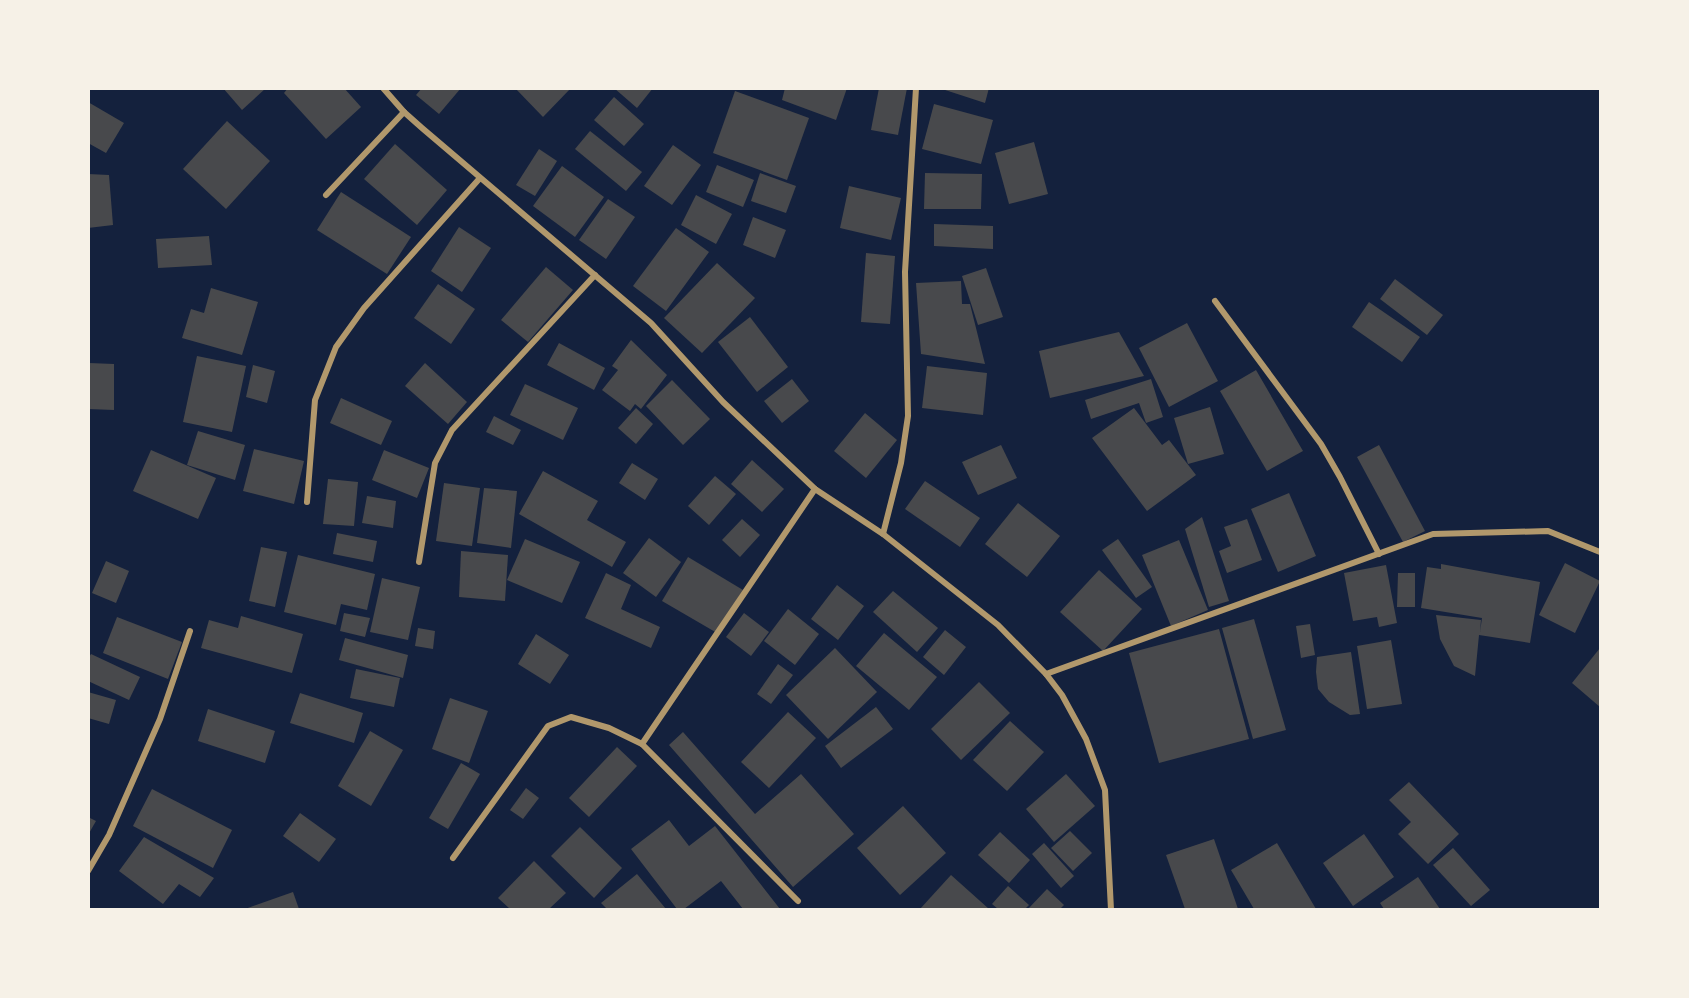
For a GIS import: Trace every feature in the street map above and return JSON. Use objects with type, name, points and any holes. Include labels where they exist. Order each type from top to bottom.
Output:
[{"type":"street","points":[[383,88],[404,112],[651,323],[723,402],[815,489],[883,534],[998,625],[1046,674],[1062,695],[1086,739],[1105,790],[1111,909]]},
{"type":"street","points":[[883,534],[901,463],[908,416],[905,272],[916,88]]},
{"type":"street","points":[[326,195],[404,112]]},
{"type":"street","points":[[307,502],[315,400],[336,346],[364,308],[480,178]]},
{"type":"street","points":[[419,562],[435,463],[452,430],[595,275]]},
{"type":"street","points":[[1215,301],[1321,444],[1378,554]]},
{"type":"street","points":[[642,744],[815,489]]},
{"type":"street","points":[[1046,674],[1433,534],[1548,531],[1600,552]]},
{"type":"street","points":[[88,871],[109,835],[160,719],[190,631]]},
{"type":"street","points":[[453,858],[548,726],[572,717],[609,728],[642,744],[798,901]]},
{"type":"building","points":[[223,88],[266,88],[242,110]]},
{"type":"building","points":[[288,88],[344,88],[361,107],[326,139],[284,93]]},
{"type":"building","points":[[422,88],[461,88],[439,114],[416,95]]},
{"type":"building","points":[[515,88],[571,88],[543,117]]},
{"type":"building","points":[[614,88],[653,88],[637,108]]},
{"type":"building","points":[[785,88],[847,88],[836,120],[782,100]]},
{"type":"building","points":[[879,88],[907,88],[898,135],[871,130]]},
{"type":"building","points":[[939,88],[989,88],[985,103]]},
{"type":"building","points":[[735,91],[809,118],[787,180],[713,153]]},
{"type":"building","points":[[614,97],[644,124],[624,146],[594,120]]},
{"type":"building","points":[[88,102],[124,123],[106,153],[88,143]]},
{"type":"building","points":[[934,104],[993,120],[981,164],[922,149]]},
{"type":"building","points":[[227,121],[270,161],[226,209],[183,169]]},
{"type":"building","points":[[590,131],[642,172],[626,191],[575,149]]},
{"type":"building","points":[[1034,142],[1048,194],[1009,204],[995,153]]},
{"type":"building","points":[[395,144],[447,190],[417,225],[364,179]]},
{"type":"building","points":[[673,145],[701,165],[672,205],[644,186]]},
{"type":"building","points":[[539,149],[557,161],[535,196],[516,185]]},
{"type":"building","points":[[717,165],[754,180],[743,207],[706,192]]},
{"type":"building","points":[[562,166],[604,197],[575,237],[533,206]]},
{"type":"building","points":[[760,173],[796,186],[786,213],[751,201]]},
{"type":"building","points":[[925,173],[982,174],[981,209],[924,209]]},
{"type":"building","points":[[88,174],[109,175],[113,225],[88,228]]},
{"type":"building","points":[[849,186],[901,198],[891,240],[840,228]]},
{"type":"building","points":[[341,192],[411,237],[387,274],[317,230]]},
{"type":"building","points":[[696,195],[732,214],[716,244],[681,225]]},
{"type":"building","points":[[608,199],[635,217],[606,259],[579,240]]},
{"type":"building","points":[[753,217],[786,230],[775,258],[743,245]]},
{"type":"building","points":[[934,224],[993,226],[993,249],[934,246]]},
{"type":"building","points":[[459,227],[491,248],[462,292],[431,271]]},
{"type":"building","points":[[676,228],[709,252],[666,311],[633,286]]},
{"type":"building","points":[[209,236],[212,265],[158,268],[156,239]]},
{"type":"building","points":[[866,253],[895,256],[890,324],[861,322]]},
{"type":"building","points":[[717,263],[755,298],[702,353],[664,318]]},
{"type":"building","points":[[546,267],[573,290],[528,342],[501,320]]},
{"type":"building","points":[[986,268],[1003,317],[978,325],[962,276]]},
{"type":"building","points":[[1395,279],[1443,315],[1427,335],[1380,299]]},
{"type":"building","points":[[961,281],[962,304],[970,304],[985,364],[921,354],[916,283]]},
{"type":"building","points":[[438,284],[475,309],[451,344],[414,318]]},
{"type":"building","points":[[211,288],[258,302],[242,355],[182,338],[191,309],[204,313]]},
{"type":"building","points":[[1369,302],[1420,337],[1402,362],[1352,327]]},
{"type":"building","points":[[750,317],[788,367],[757,392],[718,342]]},
{"type":"building","points":[[1187,323],[1218,381],[1169,407],[1139,348]]},
{"type":"building","points":[[1119,332],[1144,376],[1050,398],[1039,351]]},
{"type":"building","points":[[631,340],[667,375],[641,409],[635,404],[630,411],[602,390],[618,370],[612,366]]},
{"type":"building","points":[[559,343],[605,368],[594,390],[547,365]]},
{"type":"building","points":[[197,356],[246,366],[232,432],[183,422]]},
{"type":"building","points":[[89,363],[114,364],[114,410],[88,409]]},
{"type":"building","points":[[425,363],[467,402],[448,424],[405,386]]},
{"type":"building","points":[[253,365],[275,371],[267,403],[246,397]]},
{"type":"building","points":[[927,366],[987,373],[983,415],[922,408]]},
{"type":"building","points":[[1256,370],[1303,451],[1267,471],[1220,391]]},
{"type":"building","points":[[792,379],[809,401],[782,423],[764,401]]},
{"type":"building","points":[[1151,379],[1163,417],[1146,423],[1139,403],[1091,419],[1085,400]]},
{"type":"building","points":[[672,380],[710,419],[683,445],[646,406]]},
{"type":"building","points":[[525,384],[578,408],[563,440],[510,415]]},
{"type":"building","points":[[341,398],[392,421],[381,445],[330,423]]},
{"type":"building","points":[[1210,407],[1224,454],[1188,464],[1174,418]]},
{"type":"building","points":[[636,408],[653,424],[636,444],[618,428]]},
{"type":"building","points":[[1134,408],[1162,445],[1169,440],[1196,475],[1147,511],[1092,438]]},
{"type":"building","points":[[865,413],[897,440],[866,478],[834,451]]},
{"type":"building","points":[[494,416],[521,430],[513,445],[486,432]]},
{"type":"building","points":[[198,431],[245,445],[235,480],[187,465]]},
{"type":"building","points":[[1001,445],[1017,478],[978,495],[962,462]]},
{"type":"building","points":[[1379,445],[1425,531],[1403,542],[1357,457]]},
{"type":"building","points":[[254,449],[304,461],[294,504],[243,491]]},
{"type":"building","points":[[151,450],[216,478],[198,519],[133,491]]},
{"type":"building","points":[[384,450],[429,468],[417,498],[372,480]]},
{"type":"building","points":[[752,460],[784,489],[762,512],[731,484]]},
{"type":"building","points":[[632,463],[658,479],[645,500],[619,483]]},
{"type":"building","points":[[543,471],[598,501],[587,520],[626,542],[612,567],[519,514]]},
{"type":"building","points":[[715,476],[736,494],[709,525],[688,506]]},
{"type":"building","points":[[328,479],[358,482],[354,526],[323,524]]},
{"type":"building","points":[[925,481],[980,518],[960,547],[905,509]]},
{"type":"building","points":[[444,483],[480,488],[472,546],[436,541]]},
{"type":"building","points":[[484,488],[517,491],[511,548],[477,543]]},
{"type":"building","points":[[1289,493],[1316,556],[1278,572],[1251,509]]},
{"type":"building","points":[[367,496],[396,501],[393,528],[362,523]]},
{"type":"building","points":[[1018,503],[1060,536],[1027,577],[985,544]]},
{"type":"building","points":[[1202,517],[1229,601],[1209,607],[1185,529]]},
{"type":"building","points":[[742,519],[760,535],[740,557],[722,540]]},
{"type":"building","points":[[1247,519],[1262,560],[1227,573],[1219,551],[1231,546],[1224,527]]},
{"type":"building","points":[[337,533],[377,541],[373,562],[333,554]]},
{"type":"building","points":[[649,538],[681,562],[656,597],[623,573]]},
{"type":"building","points":[[525,539],[580,562],[562,603],[507,580]]},
{"type":"building","points":[[1118,539],[1152,587],[1136,598],[1102,550]]},
{"type":"building","points":[[1179,540],[1208,610],[1171,626],[1142,555]]},
{"type":"building","points":[[261,547],[287,552],[275,607],[249,601]]},
{"type":"building","points":[[461,551],[508,555],[505,601],[459,597]]},
{"type":"building","points":[[298,555],[375,574],[367,610],[341,604],[336,625],[284,612]]},
{"type":"building","points":[[688,557],[743,590],[717,633],[662,601]]},
{"type":"building","points":[[106,561],[129,571],[116,603],[92,593]]},
{"type":"building","points":[[1565,563],[1600,581],[1575,633],[1539,615]]},
{"type":"building","points":[[1441,564],[1540,582],[1530,643],[1479,635],[1475,676],[1454,666],[1440,639],[1436,615],[1481,620],[1480,632],[1482,618],[1421,608],[1427,567],[1441,569]]},
{"type":"building","points":[[1386,565],[1397,623],[1379,627],[1377,617],[1353,621],[1344,573]]},
{"type":"building","points":[[1099,570],[1142,609],[1103,651],[1060,612]]},
{"type":"building","points":[[606,573],[631,585],[621,609],[660,627],[651,648],[585,618]]},
{"type":"building","points":[[1398,573],[1415,573],[1415,607],[1397,607]]},
{"type":"building","points":[[382,578],[420,587],[408,640],[370,632]]},
{"type":"building","points":[[837,585],[864,606],[838,640],[811,619]]},
{"type":"building","points":[[893,591],[938,628],[917,652],[873,612]]},
{"type":"building","points":[[788,609],[819,634],[795,665],[764,641]]},
{"type":"building","points":[[344,613],[370,618],[365,637],[340,631]]},
{"type":"building","points":[[744,613],[769,632],[751,656],[726,637]]},
{"type":"building","points":[[241,616],[303,634],[292,673],[201,648],[209,620],[238,628]]},
{"type":"building","points":[[117,617],[182,642],[168,679],[103,653]]},
{"type":"building","points":[[1254,619],[1286,730],[1253,739],[1222,628]]},
{"type":"building","points":[[1310,624],[1315,655],[1301,658],[1296,626]]},
{"type":"building","points":[[418,628],[435,631],[433,649],[415,646]]},
{"type":"building","points":[[1219,629],[1249,739],[1159,763],[1129,653]]},
{"type":"building","points":[[945,630],[966,647],[944,675],[923,657]]},
{"type":"building","points":[[884,633],[937,677],[909,710],[856,666]]},
{"type":"building","points":[[536,634],[569,655],[550,684],[518,664]]},
{"type":"building","points":[[345,638],[408,655],[403,678],[339,660]]},
{"type":"building","points":[[1391,640],[1402,704],[1367,709],[1357,646]]},
{"type":"building","points":[[835,648],[877,692],[828,739],[786,695]]},
{"type":"building","points":[[1600,648],[1600,707],[1572,683]]},
{"type":"building","points":[[1351,652],[1360,714],[1350,715],[1329,702],[1318,689],[1316,672],[1317,657]]},
{"type":"building","points":[[91,654],[140,677],[129,700],[88,681],[88,659]]},
{"type":"building","points":[[778,664],[793,675],[771,704],[757,694]]},
{"type":"building","points":[[356,669],[400,678],[394,707],[350,698]]},
{"type":"building","points":[[979,682],[1010,713],[961,760],[931,729]]},
{"type":"building","points":[[88,692],[116,700],[109,724],[88,718]]},
{"type":"building","points":[[300,693],[363,713],[354,743],[290,723]]},
{"type":"building","points":[[450,698],[488,711],[469,763],[432,749]]},
{"type":"building","points":[[876,707],[893,729],[841,768],[825,746]]},
{"type":"building","points":[[208,709],[275,731],[265,763],[198,741]]},
{"type":"building","points":[[788,712],[816,738],[769,788],[741,762]]},
{"type":"building","points":[[1010,721],[1044,752],[1007,791],[973,760]]},
{"type":"building","points":[[370,731],[403,750],[371,806],[338,786]]},
{"type":"building","points":[[683,732],[755,814],[801,774],[854,834],[793,887],[669,745]]},
{"type":"building","points":[[617,747],[637,766],[589,817],[569,798]]},
{"type":"building","points":[[461,763],[480,774],[448,829],[429,818]]},
{"type":"building","points":[[1066,774],[1095,806],[1054,842],[1026,809]]},
{"type":"building","points":[[1409,782],[1459,834],[1428,864],[1398,834],[1411,822],[1389,800]]},
{"type":"building","points":[[526,788],[539,798],[523,819],[510,810]]},
{"type":"building","points":[[152,789],[232,830],[213,868],[133,826]]},
{"type":"building","points":[[903,806],[946,853],[900,895],[857,848]]},
{"type":"building","points":[[300,813],[336,839],[319,862],[283,836]]},
{"type":"building","points":[[88,817],[96,821],[88,835]]},
{"type":"building","points":[[669,820],[689,846],[715,826],[780,909],[743,909],[721,881],[684,909],[677,909],[631,849]]},
{"type":"building","points":[[580,827],[622,868],[594,898],[551,856]]},
{"type":"building","points":[[1070,831],[1092,853],[1073,871],[1051,848]]},
{"type":"building","points":[[1000,832],[1030,860],[1009,883],[978,855]]},
{"type":"building","points":[[1364,834],[1394,877],[1353,906],[1323,863]]},
{"type":"building","points":[[144,837],[214,878],[200,897],[179,884],[163,904],[119,871]]},
{"type":"building","points":[[1214,839],[1238,909],[1185,909],[1166,855]]},
{"type":"building","points":[[1044,843],[1074,876],[1061,888],[1032,854]]},
{"type":"building","points":[[1277,843],[1316,909],[1254,909],[1231,870]]},
{"type":"building","points":[[1453,848],[1490,890],[1471,906],[1433,865]]},
{"type":"building","points":[[534,861],[566,893],[549,909],[510,909],[498,898]]},
{"type":"building","points":[[637,874],[666,909],[607,909],[601,903]]},
{"type":"building","points":[[951,875],[989,909],[920,909]]},
{"type":"building","points":[[1418,877],[1440,909],[1384,909],[1380,903]]},
{"type":"building","points":[[1008,886],[1029,905],[1025,909],[998,909],[992,904]]},
{"type":"building","points":[[1047,889],[1064,905],[1060,909],[1028,909]]},
{"type":"building","points":[[293,892],[299,909],[245,909]]}]
